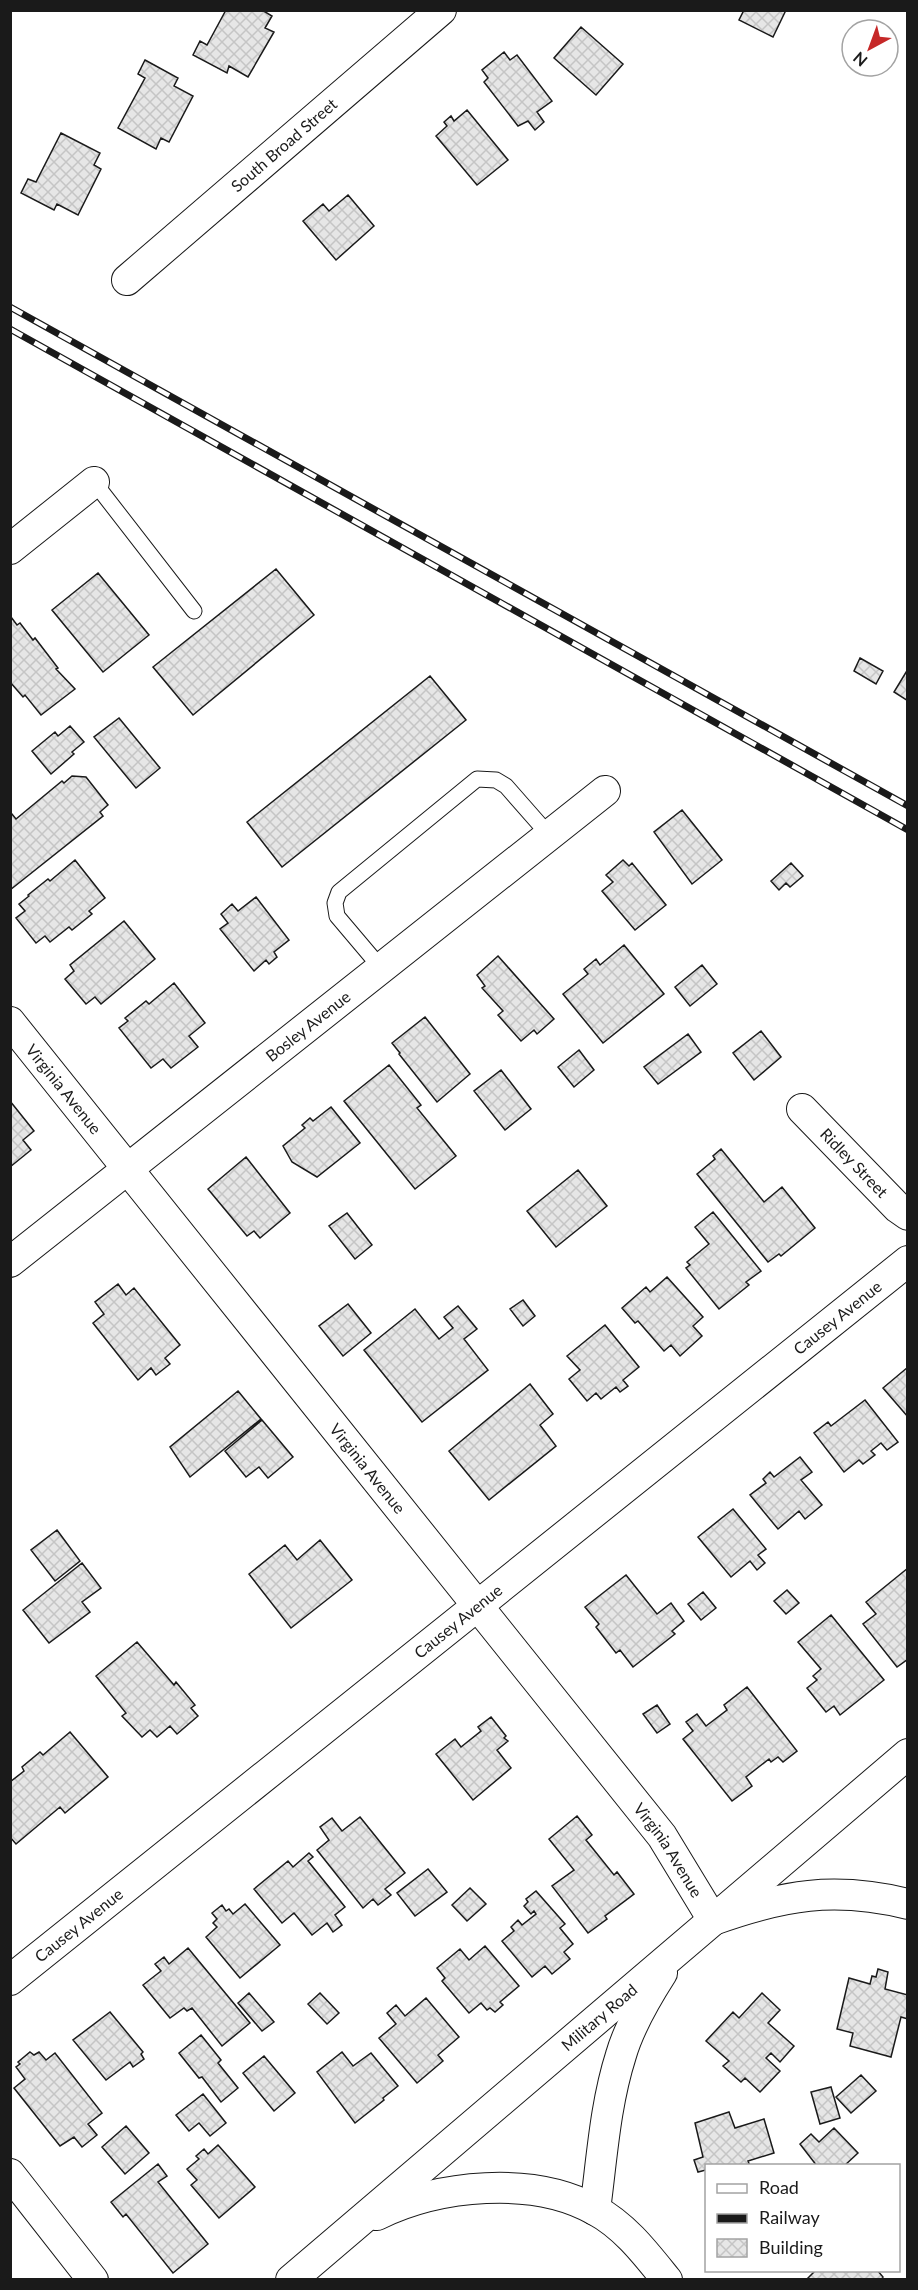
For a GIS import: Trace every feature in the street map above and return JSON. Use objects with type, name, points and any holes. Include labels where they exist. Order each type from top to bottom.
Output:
[{"type":"street","name":"South Broad Street","points":[[127,280],[441,10]]},
{"type":"street","points":[[10,549],[94,482]]},
{"type":"street","name":"Bosley Avenue","points":[[10,1262],[605,791]]},
{"type":"street","name":"Virginia Avenue","points":[[10,1022],[662,1836],[713,1920]]},
{"type":"street","name":"Ridley Street","points":[[802,1109],[898,1208],[908,1215]]},
{"type":"street","name":"Causey Avenue","points":[[10,1980],[908,1261]]},
{"type":"street","name":"Military Road","points":[[299,2275],[352,2227],[908,1754]]},
{"type":"street","points":[[713,1920],[782,1898],[826,1893],[886,1898],[908,1904]]},
{"type":"street","points":[[595,2210],[608,2104],[621,2053],[647,1996],[676,1952]]},
{"type":"street","points":[[10,2174],[93,2280]]},
{"type":"street","points":[[352,2227],[388,2209],[436,2195],[476,2189],[526,2189],[559,2195],[595,2210],[632,2237],[667,2280]]},
{"type":"lane","points":[[94,482],[194,611]]},
{"type":"lane","points":[[381,968],[337,916],[336,903],[339,892],[477,779],[496,780],[506,786],[549,835]]},
{"type":"building","points":[[226,10],[262,10],[272,16],[265,28],[274,32],[248,77],[229,66],[227,73],[193,55],[200,41],[207,45]]},
{"type":"building","points":[[744,10],[786,10],[773,37],[739,20]]},
{"type":"building","points":[[581,27],[623,64],[596,95],[554,58]]},
{"type":"building","points":[[504,52],[510,60],[517,55],[552,101],[537,112],[544,122],[535,130],[528,121],[518,126],[484,82],[488,78],[482,70]]},
{"type":"building","points":[[145,60],[178,78],[174,86],[193,96],[169,142],[161,138],[156,149],[118,128],[145,78],[138,74]]},
{"type":"building","points":[[467,110],[508,160],[477,185],[436,136],[447,126],[444,122],[451,116],[454,121]]},
{"type":"building","points":[[61,133],[100,153],[94,165],[101,169],[78,215],[57,204],[54,210],[21,193],[28,179],[36,182]]},
{"type":"building","points":[[348,195],[374,226],[336,260],[303,221],[323,204],[329,211]]},
{"type":"building","points":[[276,569],[314,615],[193,715],[153,667]]},
{"type":"building","points":[[98,573],[149,635],[103,672],[52,610]]},
{"type":"building","points":[[11,617],[17,625],[20,623],[33,640],[35,638],[58,668],[56,669],[75,689],[41,715],[25,695],[23,697],[10,682]]},
{"type":"building","points":[[860,658],[883,671],[876,684],[854,671]]},
{"type":"building","points":[[908,669],[908,701],[894,692]]},
{"type":"building","points":[[430,676],[466,720],[282,867],[247,822]]},
{"type":"building","points":[[119,718],[160,768],[136,788],[94,737]]},
{"type":"building","points":[[70,726],[84,742],[51,774],[32,751],[55,732],[58,736]]},
{"type":"building","points":[[72,776],[86,777],[108,805],[100,812],[103,816],[10,890],[10,816],[12,814],[16,819],[62,781],[64,783]]},
{"type":"building","points":[[682,810],[722,860],[692,884],[654,832]]},
{"type":"building","points":[[75,860],[105,898],[89,911],[92,914],[72,930],[69,927],[50,942],[45,936],[36,943],[16,918],[25,911],[19,904]]},
{"type":"building","points":[[623,860],[629,866],[632,863],[666,905],[635,930],[602,891],[613,882],[606,875]]},
{"type":"building","points":[[791,863],[803,876],[790,887],[786,883],[779,890],[771,881]]},
{"type":"building","points":[[256,897],[289,940],[274,952],[277,957],[269,964],[266,960],[254,971],[220,929],[228,923],[221,914],[232,904],[238,911]]},
{"type":"building","points":[[124,921],[155,959],[101,1004],[95,997],[86,1004],[65,979],[74,971],[70,965]]},
{"type":"building","points":[[624,945],[664,994],[603,1043],[563,994],[588,974],[584,969],[596,959],[600,965]]},
{"type":"building","points":[[498,956],[554,1019],[537,1034],[534,1030],[521,1041],[498,1015],[503,1011],[482,988],[485,986],[477,975]]},
{"type":"building","points":[[702,965],[717,984],[690,1006],[675,987]]},
{"type":"building","points":[[174,983],[205,1023],[189,1036],[198,1047],[171,1068],[163,1059],[151,1068],[119,1028],[128,1021],[125,1018],[146,1001],[149,1004]]},
{"type":"building","points":[[425,1017],[470,1074],[437,1102],[392,1043]]},
{"type":"building","points":[[761,1031],[781,1057],[754,1080],[733,1053]]},
{"type":"building","points":[[688,1034],[701,1052],[658,1084],[644,1067]]},
{"type":"building","points":[[579,1050],[594,1070],[574,1087],[558,1067]]},
{"type":"building","points":[[389,1065],[421,1105],[417,1108],[456,1156],[415,1189],[344,1101]]},
{"type":"building","points":[[501,1070],[531,1109],[505,1130],[474,1091]]},
{"type":"building","points":[[10,1101],[34,1131],[23,1140],[31,1150],[10,1167]]},
{"type":"building","points":[[331,1107],[360,1143],[317,1177],[292,1162],[283,1146],[305,1128],[302,1125],[310,1118],[313,1121]]},
{"type":"building","points":[[721,1149],[764,1202],[782,1187],[815,1228],[781,1256],[779,1254],[768,1262],[697,1174],[715,1159],[713,1156]]},
{"type":"building","points":[[246,1157],[290,1213],[260,1238],[254,1231],[247,1236],[208,1189]]},
{"type":"building","points":[[578,1170],[607,1206],[556,1247],[527,1211]]},
{"type":"building","points":[[713,1212],[761,1271],[746,1282],[749,1285],[719,1309],[686,1268],[690,1265],[687,1262],[709,1244],[695,1227]]},
{"type":"building","points":[[347,1213],[372,1245],[355,1259],[329,1226]]},
{"type":"building","points":[[667,1277],[703,1317],[693,1326],[702,1336],[680,1356],[671,1345],[664,1351],[638,1321],[635,1323],[622,1308],[646,1287],[650,1292]]},
{"type":"building","points":[[118,1284],[126,1295],[134,1288],[180,1345],[165,1358],[170,1364],[156,1375],[151,1368],[138,1380],[93,1323],[104,1314],[95,1302]]},
{"type":"building","points":[[523,1300],[535,1316],[523,1326],[510,1309]]},
{"type":"building","points":[[348,1304],[371,1333],[343,1356],[319,1326]]},
{"type":"building","points":[[458,1306],[477,1329],[464,1339],[488,1370],[422,1422],[364,1350],[415,1309],[439,1339],[453,1328],[444,1317]]},
{"type":"building","points":[[605,1325],[639,1367],[623,1380],[628,1386],[620,1392],[616,1387],[601,1399],[596,1393],[587,1401],[569,1379],[580,1370],[567,1356]]},
{"type":"building","points":[[908,1367],[908,1417],[883,1388]]},
{"type":"building","points":[[530,1384],[553,1414],[540,1425],[556,1446],[489,1500],[449,1451]]},
{"type":"building","points":[[238,1391],[261,1419],[190,1477],[170,1447]]},
{"type":"building","points":[[865,1400],[898,1442],[887,1450],[881,1443],[871,1451],[875,1455],[863,1464],[859,1460],[844,1472],[814,1433],[828,1422],[831,1426]]},
{"type":"building","points":[[262,1420],[293,1457],[268,1478],[259,1467],[246,1477],[225,1451]]},
{"type":"building","points":[[800,1457],[812,1472],[801,1480],[822,1505],[805,1519],[799,1511],[778,1529],[750,1495],[766,1483],[763,1479],[770,1472],[774,1477]]},
{"type":"building","points":[[733,1509],[766,1549],[758,1555],[765,1563],[757,1570],[750,1561],[731,1577],[698,1537]]},
{"type":"building","points":[[57,1530],[80,1561],[55,1581],[31,1550]]},
{"type":"building","points":[[320,1540],[352,1580],[291,1628],[249,1574],[285,1545],[297,1560]]},
{"type":"building","points":[[82,1563],[101,1588],[82,1602],[90,1612],[49,1643],[23,1610]]},
{"type":"building","points":[[908,1568],[908,1659],[897,1667],[863,1624],[876,1614],[866,1602]]},
{"type":"building","points":[[626,1575],[657,1614],[671,1603],[684,1621],[672,1631],[675,1634],[633,1667],[620,1650],[616,1653],[596,1627],[599,1624],[585,1607]]},
{"type":"building","points":[[787,1590],[799,1603],[786,1614],[774,1601]]},
{"type":"building","points":[[703,1592],[716,1608],[701,1620],[688,1604]]},
{"type":"building","points":[[831,1615],[884,1680],[840,1715],[834,1706],[826,1712],[807,1688],[817,1680],[813,1676],[821,1669],[798,1642]]},
{"type":"building","points":[[137,1642],[174,1685],[176,1682],[195,1705],[191,1708],[198,1716],[177,1734],[170,1726],[157,1737],[150,1730],[142,1737],[122,1716],[126,1713],[96,1676]]},
{"type":"building","points":[[747,1687],[797,1751],[783,1762],[778,1757],[771,1762],[769,1759],[746,1777],[752,1786],[732,1801],[683,1739],[693,1731],[686,1722],[697,1714],[706,1726],[727,1710],[724,1705]]},
{"type":"building","points":[[657,1705],[670,1724],[657,1733],[643,1714]]},
{"type":"building","points":[[491,1717],[508,1741],[497,1750],[511,1768],[473,1800],[436,1754],[455,1739],[461,1747],[481,1731],[478,1727]]},
{"type":"building","points":[[70,1732],[108,1777],[65,1813],[60,1807],[16,1844],[10,1837],[10,1782],[24,1771],[22,1767],[40,1752],[43,1755]]},
{"type":"building","points":[[577,1816],[592,1835],[586,1840],[614,1875],[617,1872],[634,1894],[605,1916],[607,1919],[588,1933],[552,1886],[574,1870],[549,1839]]},
{"type":"building","points":[[360,1817],[405,1873],[385,1889],[391,1895],[378,1905],[373,1899],[363,1908],[317,1850],[329,1840],[320,1827],[332,1818],[342,1831]]},
{"type":"building","points":[[309,1853],[313,1857],[308,1861],[345,1907],[335,1915],[342,1925],[333,1932],[327,1923],[312,1935],[294,1913],[282,1923],[254,1889],[288,1861],[293,1867]]},
{"type":"building","points":[[428,1869],[447,1892],[415,1916],[397,1893]]},
{"type":"building","points":[[470,1888],[486,1904],[467,1921],[452,1905]]},
{"type":"building","points":[[536,1891],[565,1924],[560,1928],[573,1944],[564,1952],[570,1959],[552,1974],[545,1966],[532,1977],[502,1941],[514,1931],[511,1927],[518,1920],[522,1925],[536,1914],[534,1911],[531,1914],[524,1906],[528,1902],[526,1899]]},
{"type":"building","points":[[245,1904],[280,1945],[240,1978],[206,1937],[217,1927],[213,1923],[217,1919],[212,1913],[222,1905],[226,1911],[229,1909],[233,1914]]},
{"type":"building","points":[[485,1946],[519,1986],[500,2002],[503,2005],[495,2012],[490,2008],[487,2010],[481,2003],[469,2013],[442,1981],[445,1978],[437,1968],[460,1949],[469,1960]]},
{"type":"building","points":[[188,1948],[250,2023],[222,2046],[192,2008],[187,2011],[184,2008],[170,2018],[143,1985],[161,1971],[155,1964],[164,1957],[169,1964]]},
{"type":"building","points":[[878,1969],[888,1972],[885,1989],[908,1995],[908,2019],[901,2017],[891,2057],[850,2046],[853,2033],[837,2029],[849,1978],[870,1984],[872,1976],[876,1977]]},
{"type":"building","points":[[249,1993],[274,2022],[262,2031],[238,2003]]},
{"type":"building","points":[[320,1993],[339,2013],[327,2024],[308,2004]]},
{"type":"building","points":[[762,1993],[780,2010],[768,2023],[794,2046],[780,2062],[771,2053],[766,2058],[780,2071],[760,2092],[745,2078],[741,2082],[723,2066],[729,2061],[706,2041],[733,2012],[739,2018]]},
{"type":"building","points":[[426,1998],[459,2037],[438,2055],[443,2061],[417,2083],[379,2038],[396,2024],[387,2013],[396,2005],[405,2016]]},
{"type":"building","points":[[110,2012],[143,2052],[141,2054],[144,2059],[133,2067],[130,2062],[106,2080],[73,2040]]},
{"type":"building","points":[[201,2035],[221,2060],[218,2063],[238,2088],[221,2102],[202,2077],[199,2078],[179,2053]]},
{"type":"building","points":[[30,2052],[34,2055],[39,2052],[46,2060],[55,2053],[102,2113],[88,2124],[97,2135],[82,2147],[74,2137],[60,2146],[14,2088],[25,2079],[16,2067],[20,2064],[18,2062]]},
{"type":"building","points":[[342,2052],[353,2066],[371,2053],[398,2086],[355,2123],[317,2072]]},
{"type":"building","points":[[264,2056],[295,2093],[274,2111],[243,2073]]},
{"type":"building","points":[[861,2075],[876,2091],[851,2113],[836,2097]]},
{"type":"building","points":[[831,2087],[840,2118],[820,2124],[811,2092]]},
{"type":"building","points":[[203,2094],[226,2123],[210,2136],[199,2123],[189,2131],[176,2115]]},
{"type":"building","points":[[729,2112],[735,2128],[764,2119],[774,2153],[748,2161],[749,2164],[705,2164],[705,2170],[698,2172],[694,2160],[703,2157],[695,2123]]},
{"type":"building","points":[[126,2126],[149,2153],[125,2174],[102,2147]]},
{"type":"building","points":[[834,2128],[858,2153],[846,2164],[815,2164],[800,2144],[811,2134],[819,2142]]},
{"type":"building","points":[[218,2145],[255,2187],[219,2218],[191,2185],[197,2180],[187,2169],[199,2159],[196,2156],[204,2149],[208,2154]]},
{"type":"building","points":[[158,2164],[167,2176],[158,2182],[208,2244],[173,2273],[126,2214],[123,2217],[111,2202]]},
{"type":"building","points":[[814,2272],[879,2272],[883,2277],[881,2280],[806,2280]]},
{"type":"railway","points":[[10,307],[908,806]]},
{"type":"railway","points":[[10,329],[908,830]]}]
